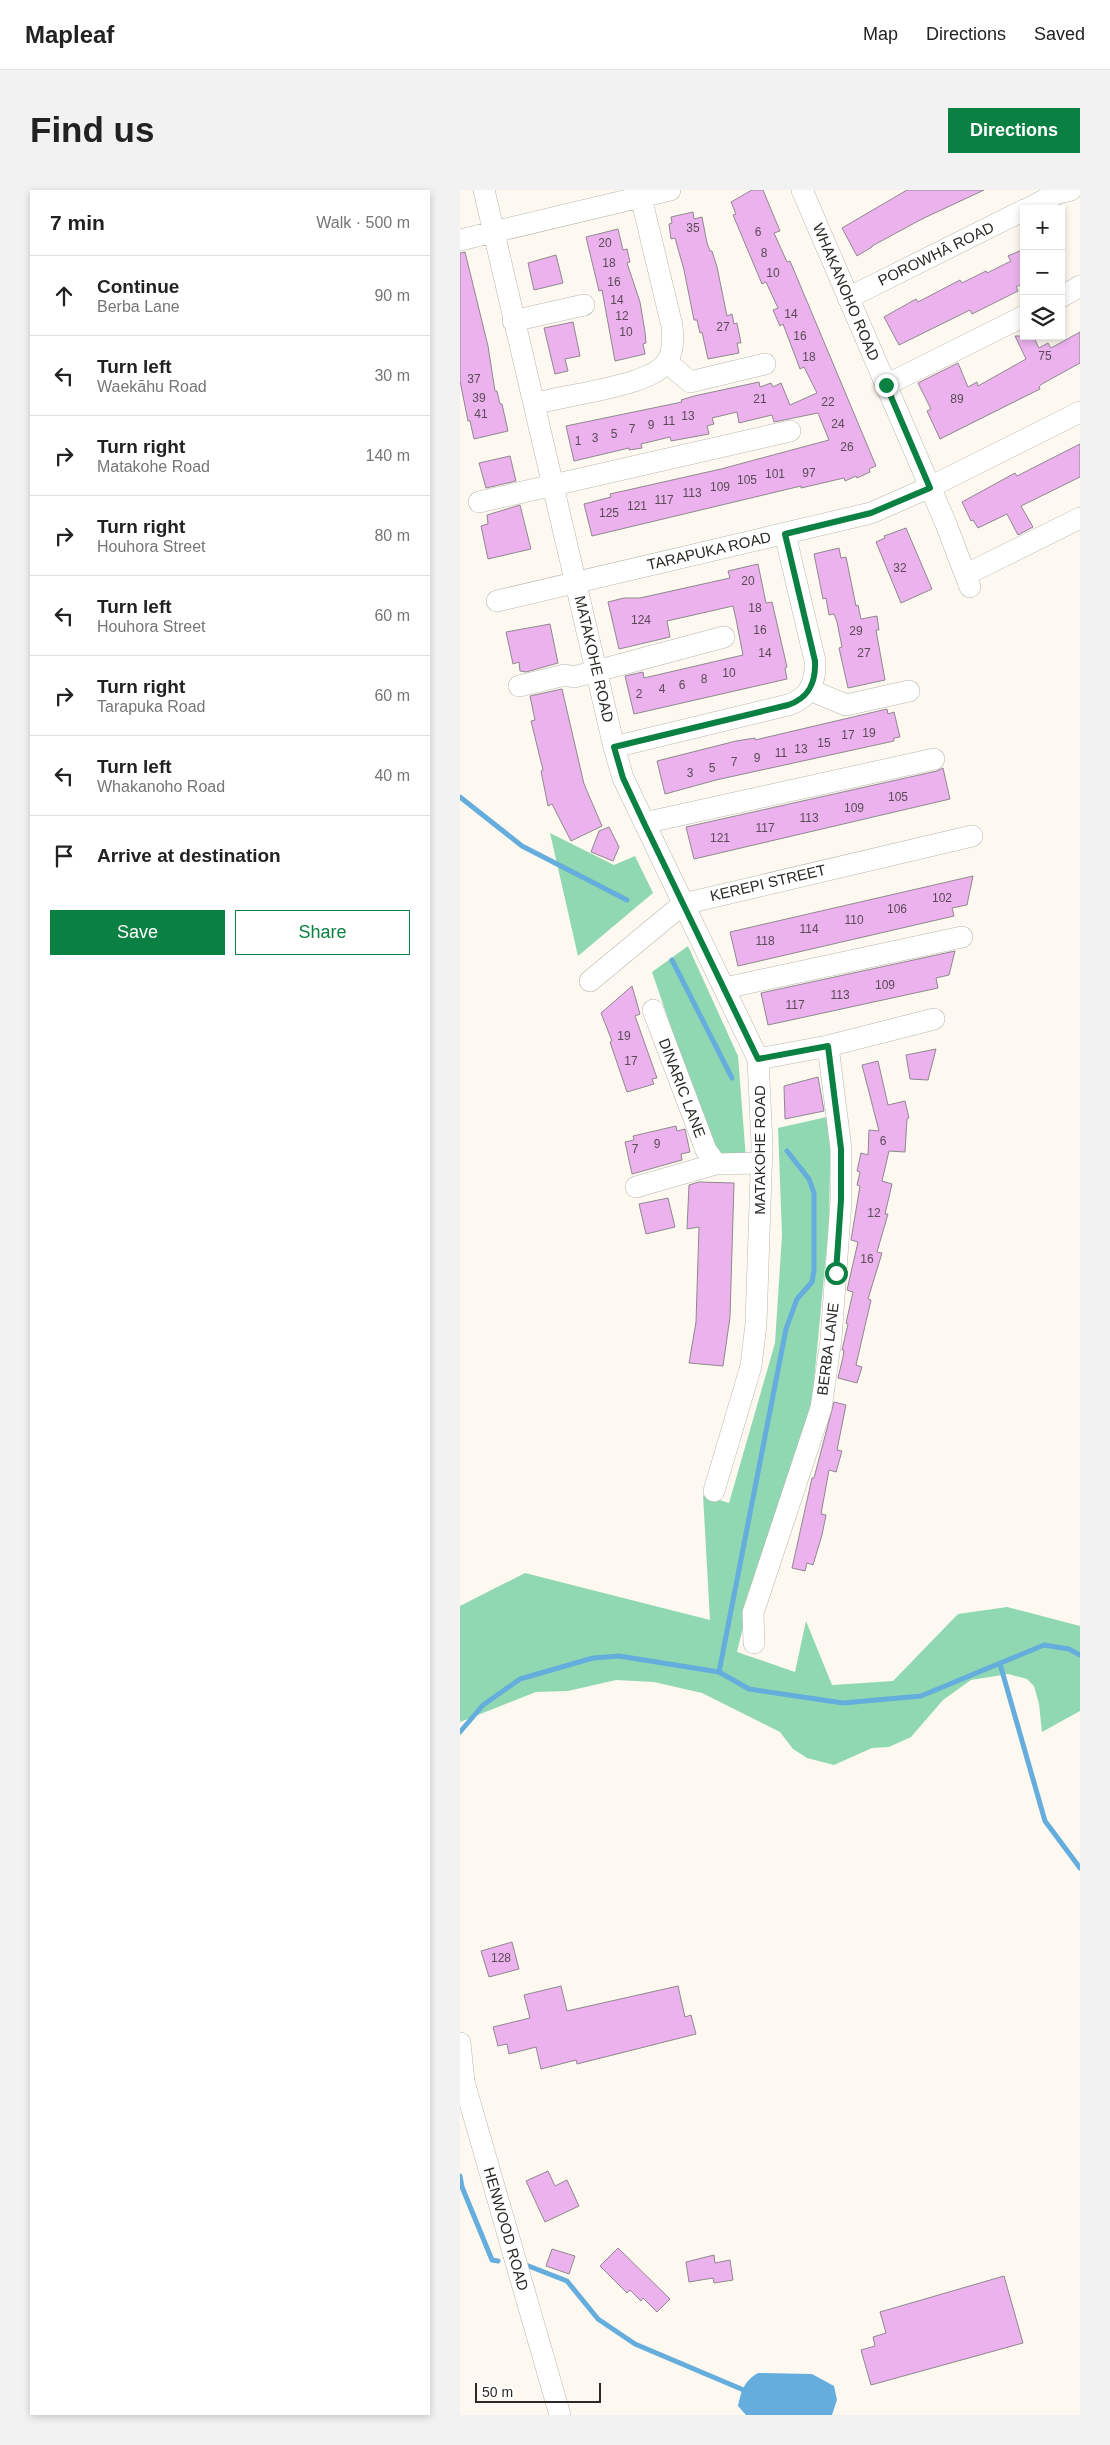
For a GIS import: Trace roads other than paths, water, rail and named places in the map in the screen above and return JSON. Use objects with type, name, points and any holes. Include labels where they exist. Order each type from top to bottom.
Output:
[{"type":"street","name":"MATAKOHE ROAD","points":[[484,190],[513,321],[535,404],[614,747],[623,778],[758,1059],[762,1097],[756,1324],[751,1366],[714,1491]]},
{"type":"street","points":[[460,240],[670,190]]},
{"type":"street","name":"WHAKANOHO ROAD","points":[[802,190],[969,580],[1080,518]]},
{"type":"street","name":"POROWHĀ ROAD","points":[[1035,205],[1058,193],[1071,190]]},
{"type":"street","points":[[535,404],[647,378],[667,362],[672,344],[672,326],[641,197]]},
{"type":"street","name":"POROWHĀ ROAD","points":[[848,298],[1020,212]]},
{"type":"street","points":[[1064,295],[1080,286]]},
{"type":"street","points":[[513,321],[584,305]]},
{"type":"street","points":[[886,385],[1020,318]]},
{"type":"street","points":[[667,362],[690,382],[765,364]]},
{"type":"street","name":"TARAPUKA ROAD","points":[[496,601],[871,513],[930,488],[1080,412]]},
{"type":"street","points":[[479,502],[790,431]]},
{"type":"street","points":[[614,747],[799,702],[810,690],[816,673],[815,661],[785,534]]},
{"type":"street","points":[[519,686],[565,675],[574,677],[724,637]]},
{"type":"street","points":[[810,690],[846,705],[909,691]]},
{"type":"street","points":[[644,823],[934,759]]},
{"type":"street","name":"KEREPI STREET","points":[[590,981],[683,904],[972,836]]},
{"type":"street","points":[[725,988],[962,937]]},
{"type":"street","name":"DINARIC LANE","points":[[653,1010],[706,1150],[716,1164]]},
{"type":"street","points":[[758,1059],[828,1046],[934,1019]]},
{"type":"street","name":"BERBA LANE","points":[[754,1642],[753,1613],[821,1408],[831,1339],[841,1200],[841,1149],[828,1046]]},
{"type":"street","points":[[636,1187],[716,1164],[760,1163]]},
{"type":"street","name":"HENWOOD ROAD","points":[[460,2042],[464,2082],[560,2415]]},
{"type":"water","points":[[758,2373],[812,2374],[834,2386],[837,2400],[832,2415],[746,2415],[738,2406],[740,2396],[746,2383]]},
{"type":"waterway","points":[[460,797],[522,846],[627,900]]},
{"type":"waterway","points":[[672,960],[732,1078]]},
{"type":"waterway","points":[[719,1672],[786,1329],[797,1299],[812,1282],[814,1270],[814,1193],[809,1179],[787,1151]]},
{"type":"waterway","points":[[460,1732],[483,1705],[520,1679],[593,1658],[619,1656],[719,1672],[749,1689],[843,1703],[921,1696],[1044,1645],[1069,1649],[1080,1655]]},
{"type":"waterway","points":[[1000,1664],[1045,1821],[1080,1868]]},
{"type":"waterway","points":[[460,2176],[462,2187],[492,2260],[498,2261]]},
{"type":"waterway","points":[[526,2265],[567,2281],[598,2319],[635,2344],[746,2391]]}]
